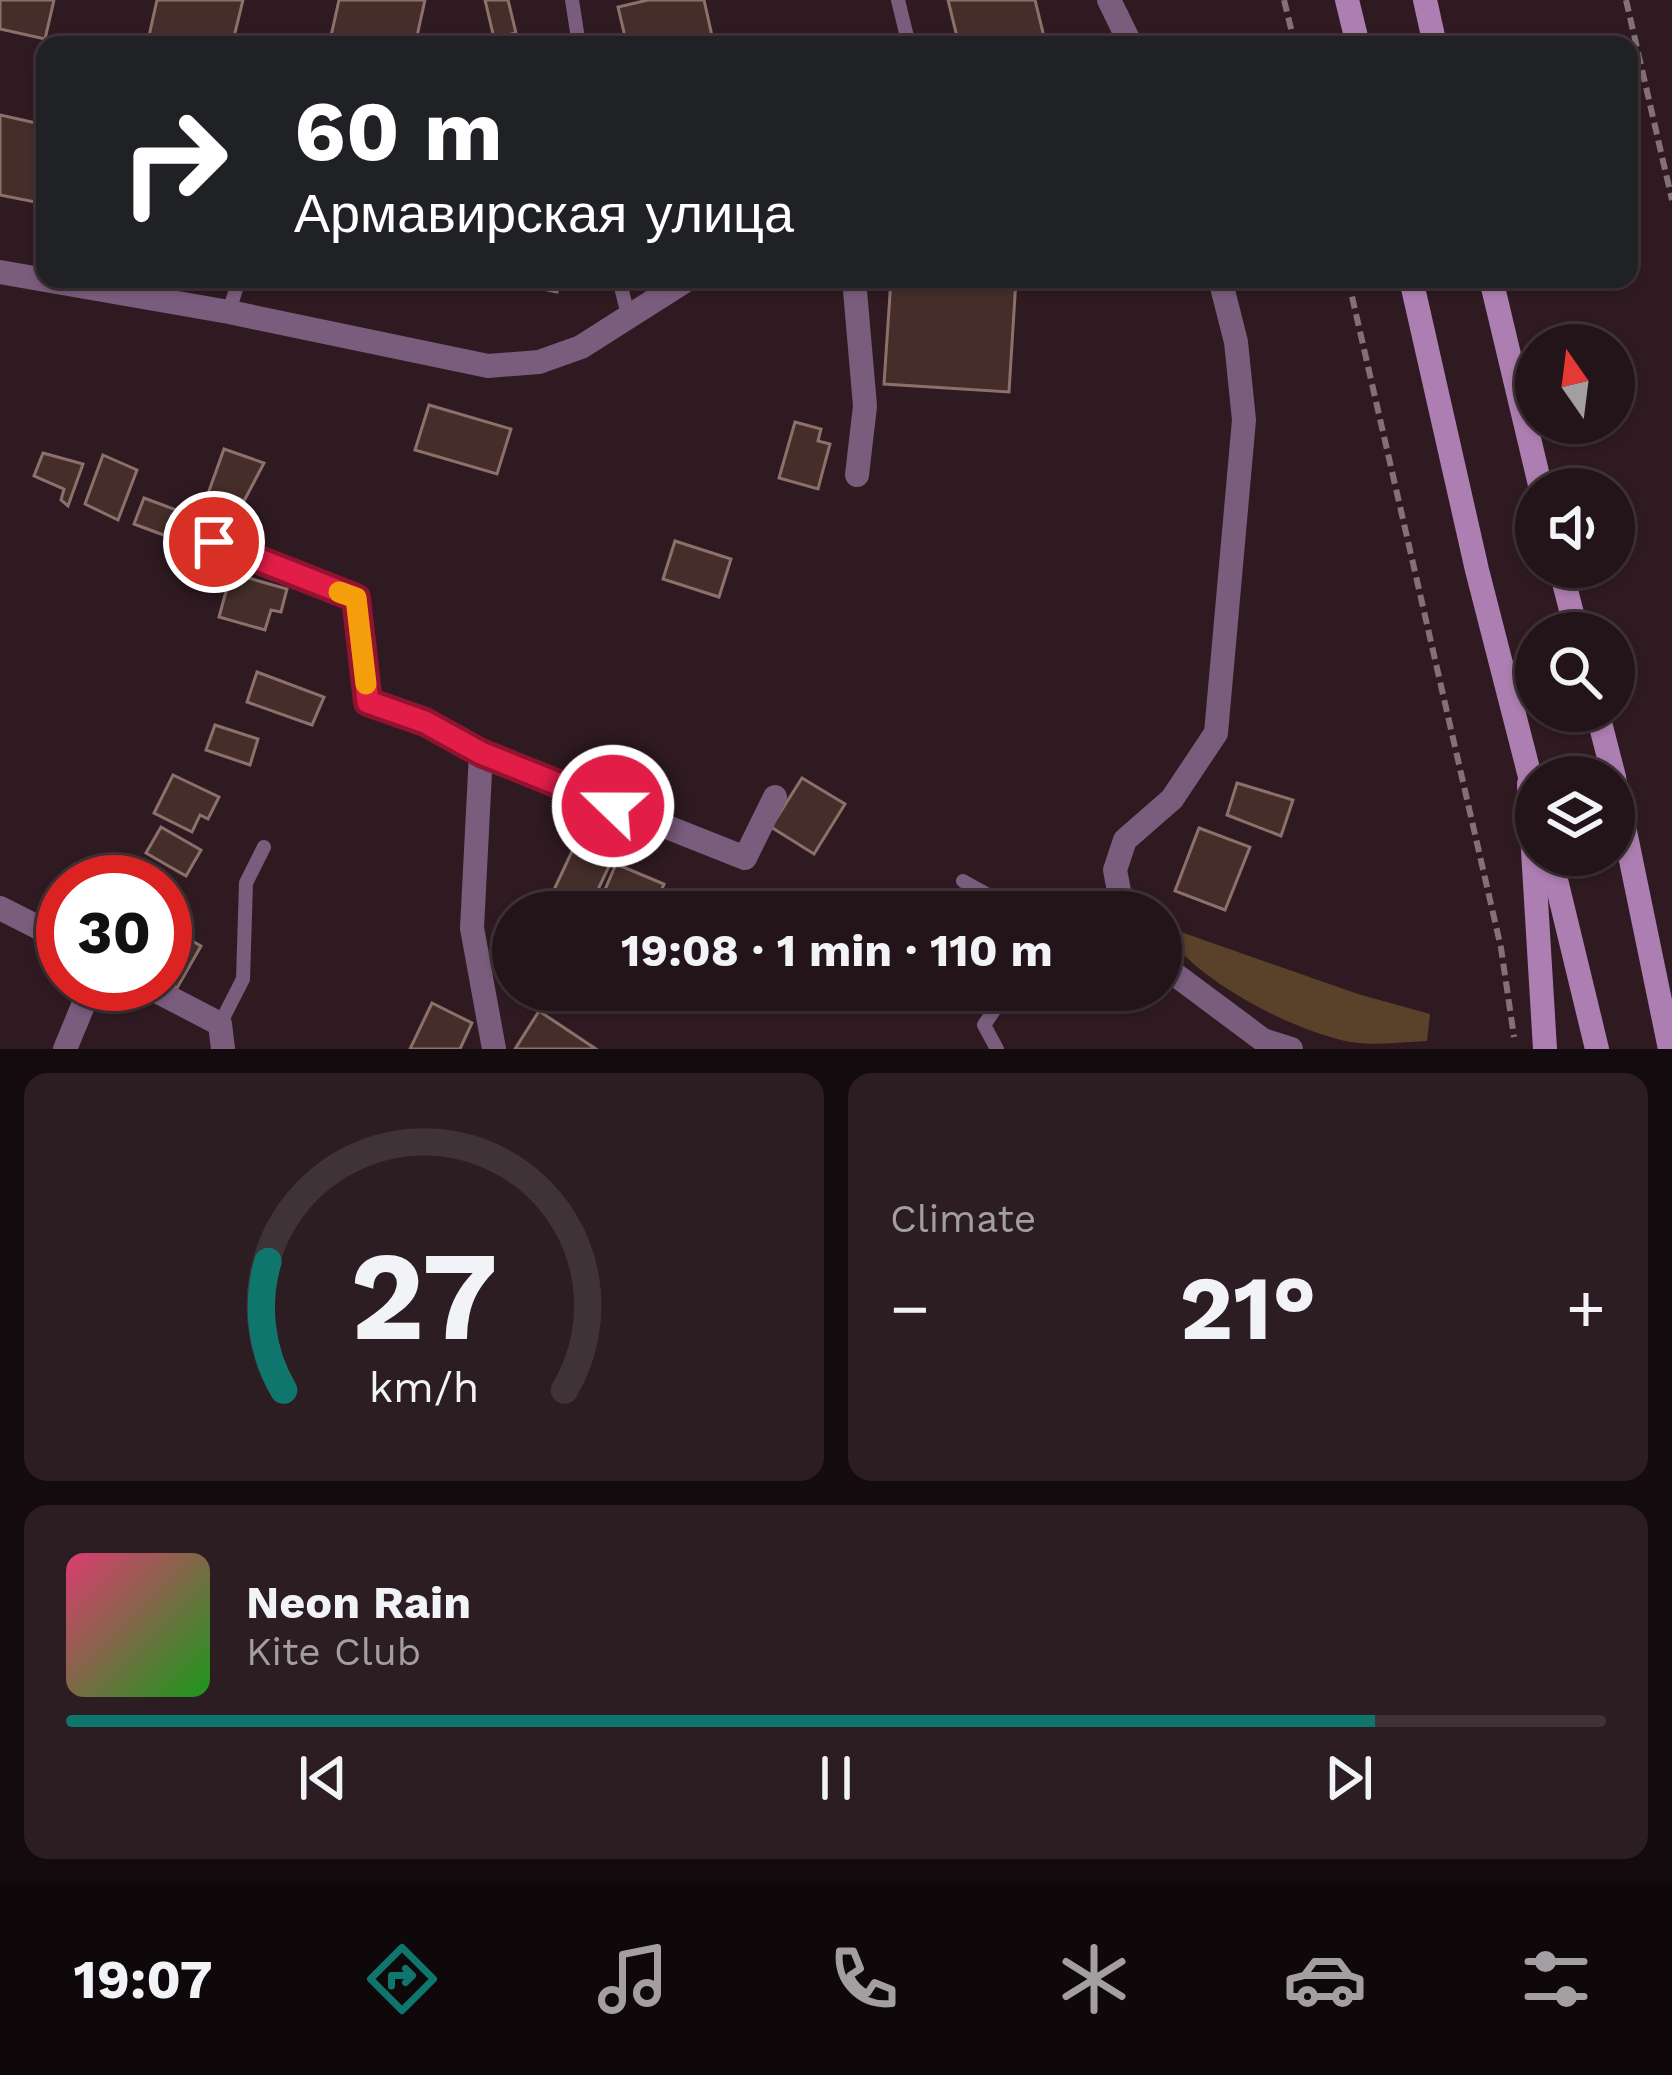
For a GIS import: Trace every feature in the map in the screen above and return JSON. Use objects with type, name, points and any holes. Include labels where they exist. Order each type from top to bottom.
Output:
[{"type":"main road","points":[[1347,0],[1356,36]]},
{"type":"main road","points":[[1425,0],[1434,36]]},
{"type":"main road","points":[[1413,288],[1524,756]]},
{"type":"main road","points":[[1493,288],[1536,468]]},
{"type":"main road","points":[[1534,876],[1545,1049]]},
{"type":"main road","points":[[1555,876],[1597,1049]]},
{"type":"main road","points":[[1634,876],[1670,1049]]},
{"type":"street","points":[[1109,0],[1127,36]]},
{"type":"street","points":[[0,272],[36,278]]},
{"type":"street","points":[[92,288],[488,366],[539,362],[581,347],[675,288]]},
{"type":"street","points":[[855,288],[865,406],[857,475]]},
{"type":"street","points":[[1119,891],[1115,870],[1125,840],[1172,799],[1216,733],[1244,420],[1236,342],[1222,288]]},
{"type":"street","points":[[214,542],[356,598],[368,702],[425,722],[481,753],[745,858],[776,796]]},
{"type":"street","points":[[481,753],[472,928],[494,1049]]},
{"type":"street","points":[[0,908],[36,926]]},
{"type":"street","points":[[1182,980],[1263,1040],[1291,1049]]},
{"type":"street","points":[[65,1049],[81,1011]]},
{"type":"street","points":[[184,1011],[222,1036]]},
{"type":"lane","points":[[572,0],[578,36]]},
{"type":"lane","points":[[898,0],[907,36]]},
{"type":"lane","points":[[230,312],[237,288]]},
{"type":"lane","points":[[622,288],[629,320]]},
{"type":"lane","points":[[222,1036],[243,979],[246,883],[265,848]]},
{"type":"lane","points":[[963,881],[981,891]]},
{"type":"lane","points":[[994,1011],[984,1025],[997,1049]]},
{"type":"path","points":[[1284,0],[1292,36]]},
{"type":"path","points":[[1626,0],[1634,36]]},
{"type":"path","points":[[1638,52],[1672,200]]},
{"type":"path","points":[[1350,288],[1502,948],[1516,1049]]},
{"type":"shaded area","points":[[1182,932],[1430,1014],[1427,1041],[1379,1044],[1328,1036],[1244,999],[1182,953]]},
{"type":"building","points":[[0,0],[54,0],[46,36],[0,29]]},
{"type":"building","points":[[157,0],[243,0],[234,36],[149,36]]},
{"type":"building","points":[[339,0],[425,0],[417,36],[331,36]]},
{"type":"building","points":[[485,0],[508,0],[516,33],[494,36]]},
{"type":"building","points":[[648,0],[704,0],[712,36],[625,36],[618,7]]},
{"type":"building","points":[[948,0],[1035,0],[1044,36],[957,36]]},
{"type":"building","points":[[0,115],[36,123],[36,202],[0,195]]},
{"type":"building","points":[[890,288],[1015,288],[1009,392],[884,384]]},
{"type":"building","points":[[429,405],[511,429],[497,474],[415,450]]},
{"type":"building","points":[[795,422],[821,429],[818,441],[830,444],[818,489],[779,478]]},
{"type":"building","points":[[224,449],[264,463],[233,517],[204,505]]},
{"type":"building","points":[[43,453],[83,464],[68,506],[61,500],[64,489],[34,476]]},
{"type":"building","points":[[103,455],[137,470],[118,520],[85,504]]},
{"type":"building","points":[[144,498],[179,511],[169,537],[134,524]]},
{"type":"building","points":[[675,541],[731,559],[719,597],[663,579]]},
{"type":"building","points":[[231,573],[287,589],[281,612],[271,610],[265,630],[219,617]]},
{"type":"building","points":[[257,672],[324,697],[312,725],[247,702]]},
{"type":"building","points":[[215,725],[258,739],[250,765],[206,750]]},
{"type":"building","points":[[173,775],[219,797],[208,819],[200,815],[192,832],[154,813]]},
{"type":"building","points":[[802,778],[845,804],[814,854],[771,827]]},
{"type":"building","points":[[1237,783],[1293,800],[1281,836],[1227,815]]},
{"type":"building","points":[[161,827],[201,850],[192,866],[192,855],[146,853]]},
{"type":"building","points":[[1199,828],[1250,847],[1225,910],[1175,891]]},
{"type":"building","points":[[582,830],[618,847],[597,891],[553,891]]},
{"type":"building","points":[[616,864],[664,884],[661,891],[604,891]]},
{"type":"building","points":[[192,941],[201,946],[192,962]]},
{"type":"building","points":[[432,1003],[472,1023],[460,1049],[410,1049]]},
{"type":"building","points":[[539,1011],[596,1049],[515,1049]]},
{"type":"slow traffic","points":[[339,592],[356,598],[366,684]]},
{"type":"route","points":[[214,542],[356,598],[368,702],[425,722],[481,753],[613,806]]}]
